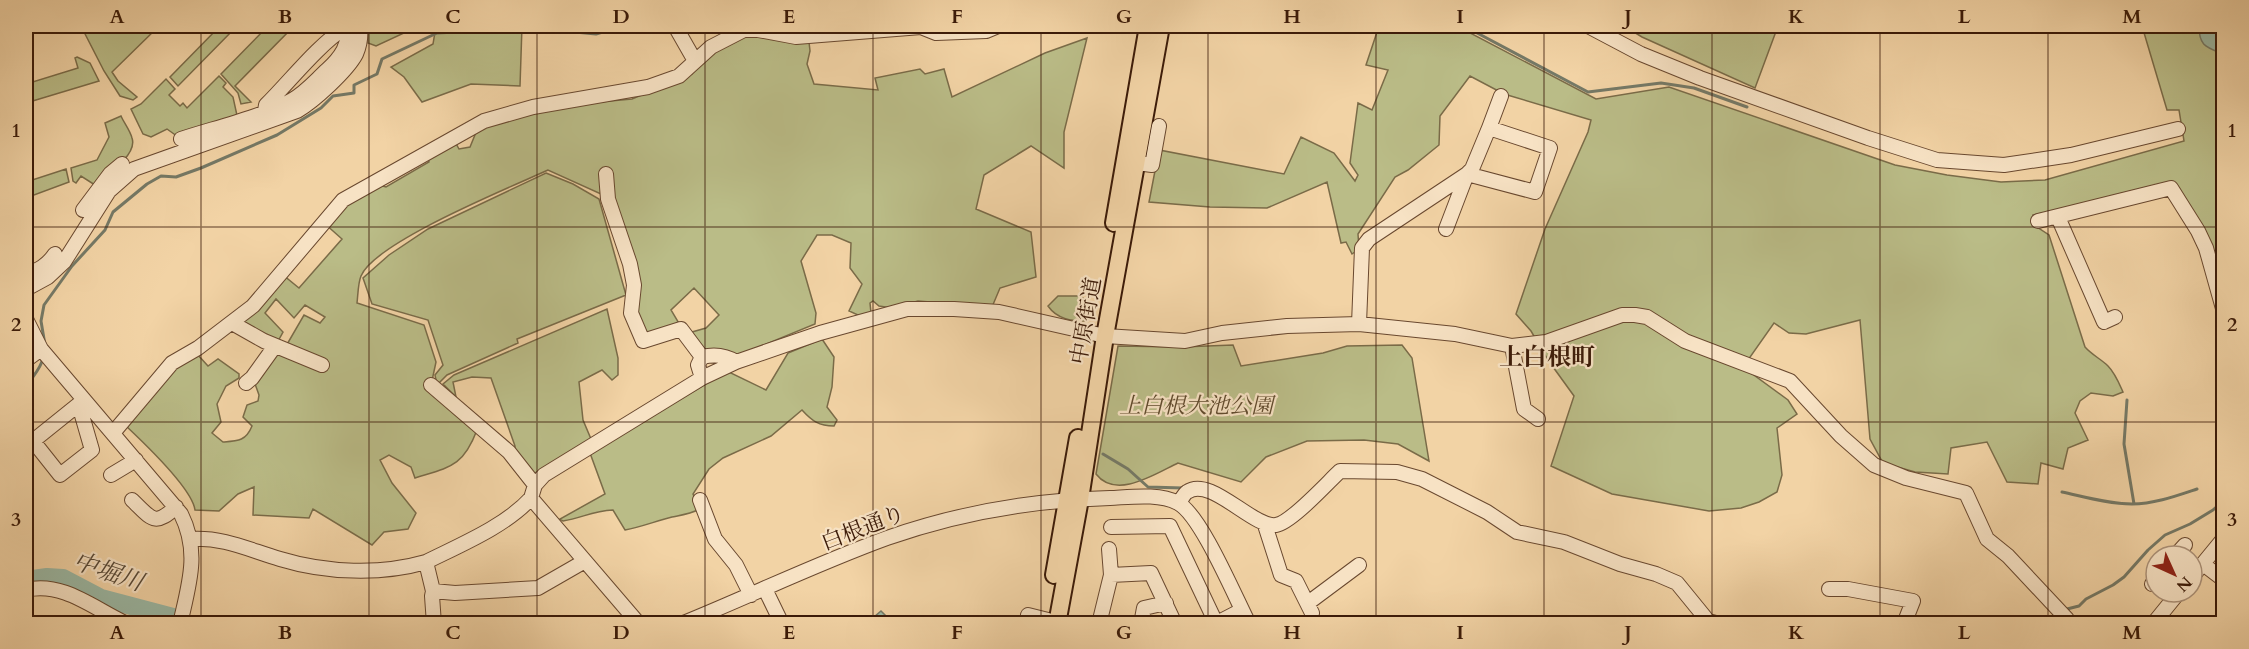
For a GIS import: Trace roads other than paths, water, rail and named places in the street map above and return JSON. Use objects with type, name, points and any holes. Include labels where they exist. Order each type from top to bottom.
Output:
[{"type":"main road","name":"中原街道","points":[[1051,622],[1074,499],[1148,26]]},
{"type":"main road","name":"中原街道","points":[[1100,334],[1137,163],[1161,26]]},
{"type":"street","points":[[181,139],[293,100],[336,61],[347,44],[347,26]]},
{"type":"street","points":[[265,111],[266,105],[326,43],[347,26]]},
{"type":"street","points":[[26,289],[48,277],[60,267],[109,191],[134,169],[297,111],[307,105],[355,55],[359,45],[360,26]]},
{"type":"street","points":[[675,26],[695,61]]},
{"type":"street","points":[[113,433],[172,363],[198,348],[253,306],[343,200],[484,121],[533,107],[648,87],[679,76],[711,47],[744,30],[796,36],[832,32],[867,33],[921,27],[936,33],[986,31],[998,26]]},
{"type":"street","points":[[1588,26],[1641,54],[1700,78],[1937,160],[2004,165],[2079,153],[2178,129]]},
{"type":"street","points":[[1359,324],[1362,248],[1369,239],[1472,169],[1501,96]]},
{"type":"street","points":[[1137,163],[1152,165],[1160,126]]},
{"type":"street","points":[[1467,174],[1535,192],[1550,148],[1489,128]]},
{"type":"street","points":[[83,210],[110,174],[122,164]]},
{"type":"street","points":[[606,174],[608,199],[630,264],[634,285],[631,313],[643,341],[681,329],[702,357]]},
{"type":"street","points":[[1446,230],[1467,174]]},
{"type":"street","points":[[2038,221],[2170,188],[2198,231],[2206,248],[2223,312]]},
{"type":"street","points":[[2058,217],[2104,322],[2115,317]]},
{"type":"street","points":[[26,272],[42,267],[55,254]]},
{"type":"street","points":[[191,539],[222,540],[281,560],[333,569],[360,571],[410,567],[426,562],[468,542],[521,509],[544,475],[702,378],[736,362],[820,333],[907,309],[999,312],[1100,334],[1185,341],[1222,333],[1287,326],[1359,324],[1455,334],[1512,346],[1546,342],[1622,315],[1635,315],[1647,317],[1685,341],[1790,381],[1841,436],[1874,465],[1906,478],[1966,493],[1987,539],[2008,556],[2067,622]]},
{"type":"street","points":[[26,319],[41,349],[81,402],[113,433],[176,507],[185,521],[191,539],[193,558],[180,624]]},
{"type":"street","points":[[232,323],[275,346],[322,365]]},
{"type":"street","points":[[246,383],[275,346]]},
{"type":"street","points":[[1512,346],[1524,409],[1538,419]]},
{"type":"street","points":[[26,360],[41,349]]},
{"type":"street","points":[[702,357],[728,356],[736,362]]},
{"type":"street","points":[[702,357],[698,365],[702,378]]},
{"type":"street","points":[[431,385],[509,452],[533,491],[585,561],[639,624]]},
{"type":"street","points":[[81,402],[92,450],[60,475],[33,441],[81,402]]},
{"type":"street","points":[[110,476],[136,460]]},
{"type":"street","points":[[1265,525],[1281,523],[1291,517],[1340,471],[1397,472],[1422,479],[1487,512],[1517,532],[1564,542],[1677,583],[1708,621],[1720,624]]},
{"type":"street","points":[[1170,526],[1183,507],[1186,492],[1194,489],[1203,490],[1224,498],[1265,525],[1281,575],[1296,581],[1310,608],[1359,565]]},
{"type":"street","name":"白根通り","points":[[681,624],[888,538],[940,522],[1074,499],[1143,497],[1167,499],[1183,507]]},
{"type":"street","points":[[700,500],[714,539],[736,565],[751,595]]},
{"type":"street","points":[[134,506],[158,520],[176,507]]},
{"type":"street","points":[[1183,507],[1217,559],[1249,624]]},
{"type":"street","points":[[1111,527],[1170,526]]},
{"type":"street","points":[[1170,526],[1215,623],[1242,610]]},
{"type":"street","points":[[2204,563],[2223,538]]},
{"type":"street","points":[[1099,624],[1111,575],[1109,549]]},
{"type":"street","points":[[433,591],[455,594],[538,588],[585,561]]},
{"type":"street","points":[[426,562],[433,591],[434,624]]},
{"type":"street","points":[[2204,565],[2223,580]]},
{"type":"street","points":[[1111,575],[1151,573],[1175,624]]},
{"type":"street","points":[[26,590],[51,587],[66,592],[127,624]]},
{"type":"street","points":[[765,589],[782,624]]},
{"type":"street","points":[[1828,589],[1848,589],[1913,601],[1904,624]]},
{"type":"street","points":[[1141,624],[1144,608],[1166,603]]},
{"type":"street","points":[[2153,624],[2169,604]]},
{"type":"street","points":[[1028,615],[1051,622]]},
{"type":"waterway","points":[[45,345],[41,321],[44,305],[72,266],[105,230],[113,212],[147,184],[161,176],[176,177],[277,135],[321,108],[333,96],[354,93],[354,85],[377,74],[382,59],[437,33],[533,28],[596,34],[623,26]]},
{"type":"waterway","points":[[1103,26],[1111,30],[1131,26]]},
{"type":"waterway","points":[[1464,26],[1588,92],[1661,83],[1694,88],[1747,107]]},
{"type":"waterway","points":[[26,387],[43,358]]},
{"type":"waterway","points":[[2127,400],[2124,444],[2134,504]]},
{"type":"waterway","name":"中堀川","points":[[1103,454],[1128,469],[1148,487],[1183,488]]},
{"type":"waterway","points":[[2062,492],[2106,502],[2140,504],[2197,489]]},
{"type":"waterway","points":[[2067,609],[2079,606],[2086,599],[2113,585],[2124,577],[2165,535],[2190,524],[2213,510],[2224,500]]},
{"type":"waterway","name":"中堀川","points":[[26,580],[47,577],[63,578],[101,598],[173,617]]},
{"type":"district","name":"上白根町","points":[[1547,357]]},
{"type":"park label","name":"上白根大池公園","points":[[1196,406]]}]
